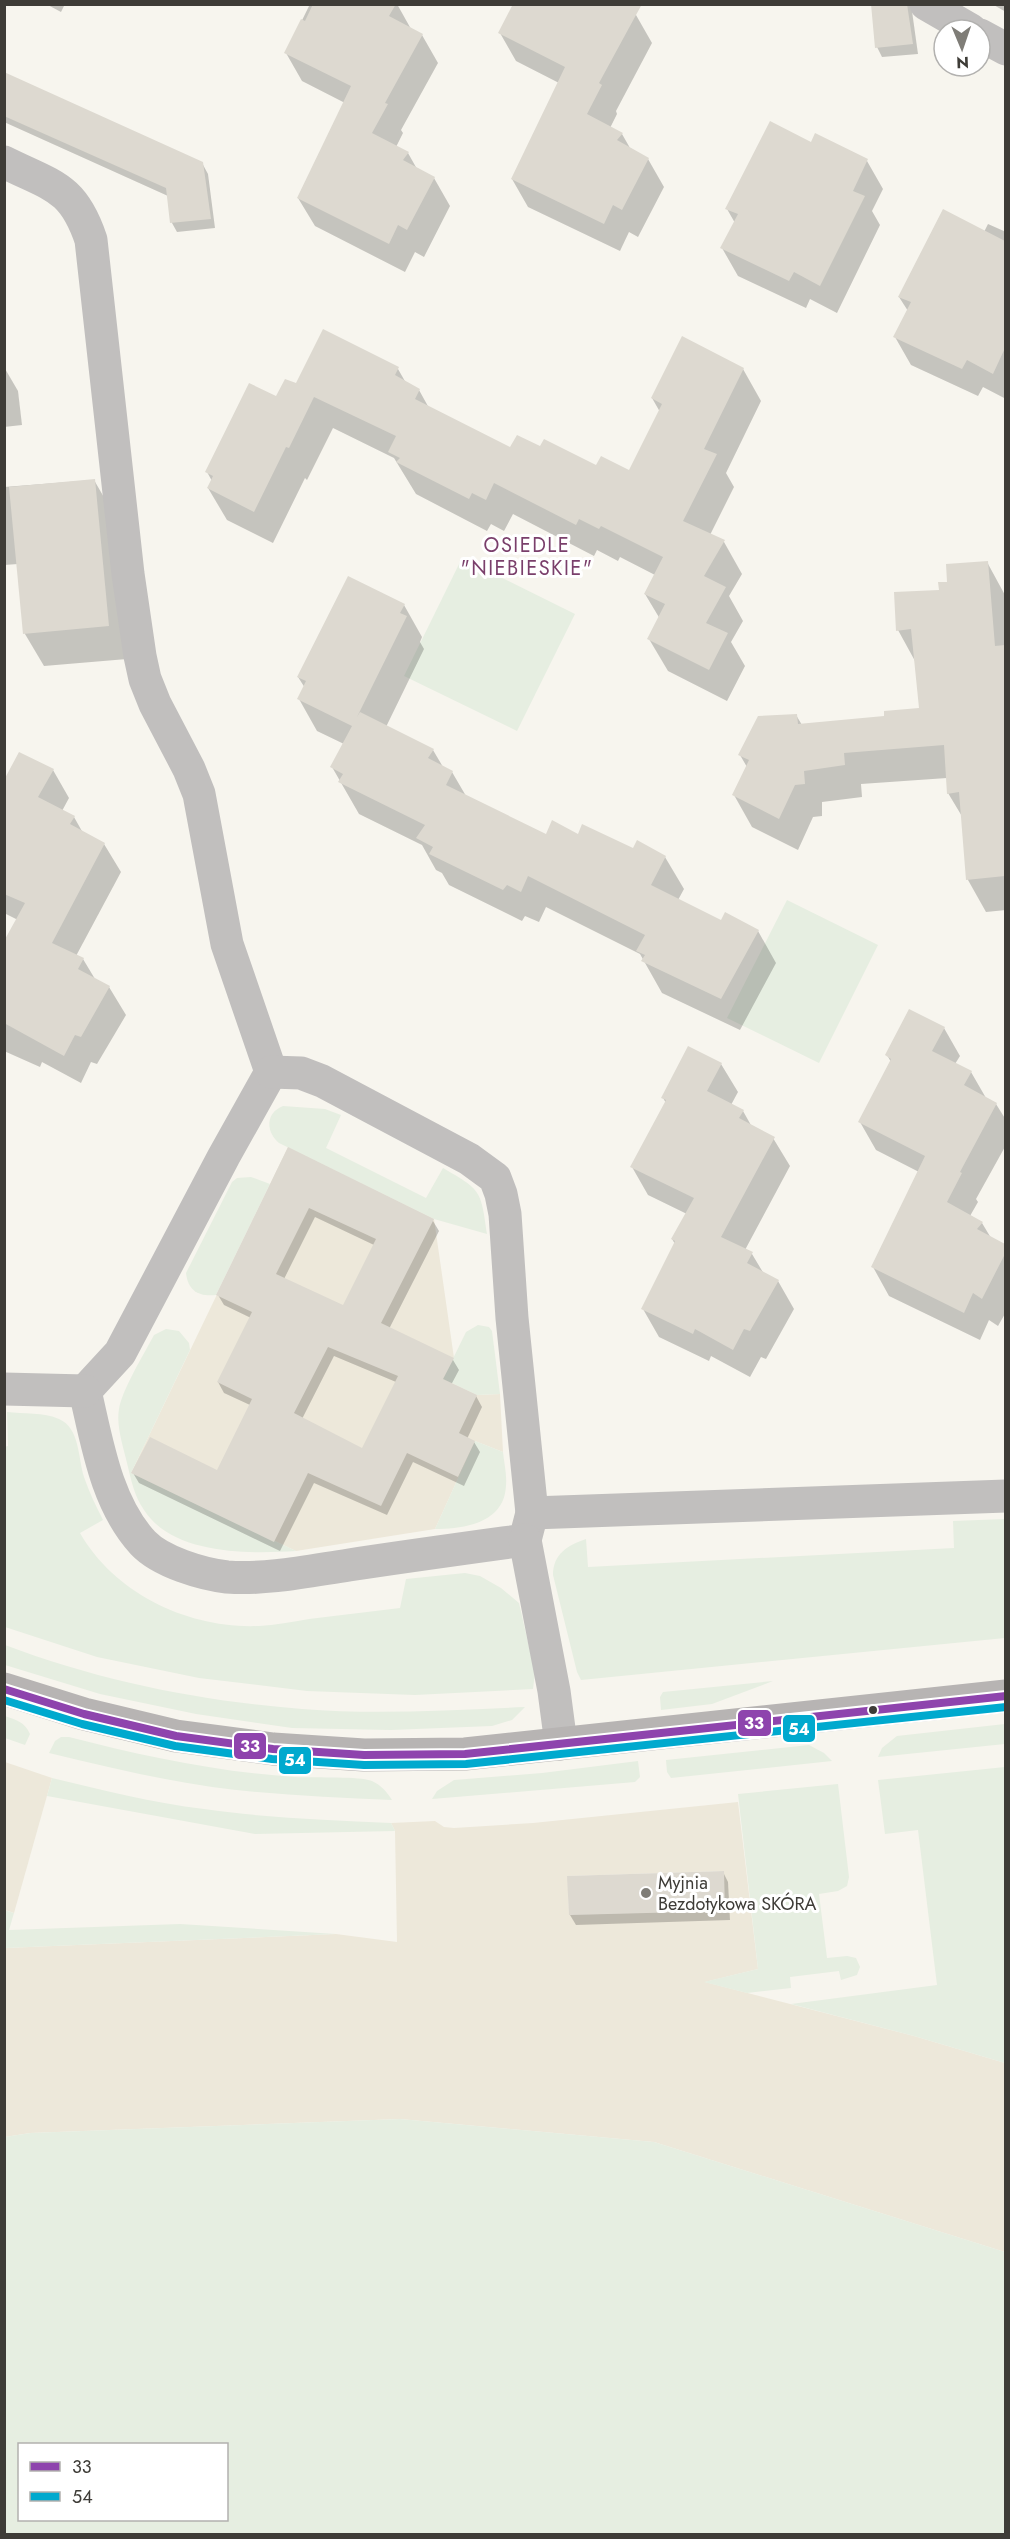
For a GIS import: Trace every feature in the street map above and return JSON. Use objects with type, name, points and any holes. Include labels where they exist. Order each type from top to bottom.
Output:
[{"type":"street","points":[[926,4],[950,18]]},
{"type":"street","points":[[4,162],[61,190],[76,204],[91,240],[128,574],[140,656],[145,679],[155,704],[189,769],[199,794],[227,944],[271,1072],[120,1353],[85,1391],[4,1389]]},
{"type":"street","points":[[271,1072],[301,1073],[322,1081],[469,1160],[495,1178],[505,1214],[529,1526],[561,1744]]},
{"type":"street","points":[[85,1391],[107,1478],[127,1520],[144,1544],[169,1560],[197,1571],[226,1577],[256,1577],[529,1526],[1005,1496]]},
{"type":"street","points":[[4,1689],[84,1714],[176,1736],[273,1749],[364,1755],[465,1754],[1005,1696]]},
{"type":"shaded area","points":[[462,558],[575,614],[517,731],[404,676]]},
{"type":"shaded area","points":[[787,900],[878,945],[819,1063],[727,1018]]},
{"type":"shaded area","points":[[283,1106],[325,1109],[341,1115],[326,1148],[426,1198],[443,1168],[456,1175],[477,1193],[483,1208],[487,1234],[434,1219],[279,1143],[272,1134],[269,1123],[273,1113]]},
{"type":"shaded area","points":[[288,1147],[434,1219],[454,1358],[443,1379],[477,1395],[500,1394],[503,1452],[475,1441],[435,1529],[296,1551],[131,1473]]},
{"type":"shaded area","points":[[251,1177],[270,1184],[216,1295],[195,1292],[189,1284],[186,1273],[232,1182],[237,1178]]},
{"type":"shaded area","points":[[478,1325],[489,1327],[492,1331],[500,1394],[477,1395],[443,1379],[466,1332]]},
{"type":"shaded area","points":[[166,1329],[179,1331],[189,1343],[190,1350],[131,1473],[296,1551],[235,1551],[192,1544],[173,1536],[157,1525],[141,1505],[133,1487],[122,1443],[118,1422],[119,1409],[129,1382],[154,1335]]},
{"type":"shaded area","points":[[7,1412],[53,1417],[66,1423],[71,1429],[75,1436],[86,1483],[103,1520],[80,1533],[95,1555],[113,1574],[156,1604],[206,1621],[265,1626],[400,1608],[406,1579],[465,1573],[480,1576],[501,1588],[519,1603],[535,1673],[533,1689],[415,1695],[307,1691],[199,1678],[97,1657],[5,1627],[4,1447],[8,1446]]},
{"type":"shaded area","points":[[475,1441],[503,1452],[506,1473],[504,1498],[499,1508],[491,1516],[481,1521],[470,1525],[435,1529]]},
{"type":"shaded area","points":[[1005,1519],[1005,1638],[581,1680],[577,1672],[553,1575],[556,1561],[563,1551],[586,1539],[588,1567],[954,1548],[953,1521]]},
{"type":"shaded area","points":[[5,1645],[114,1679],[226,1701],[358,1712],[525,1707],[512,1720],[492,1726],[391,1730],[292,1728],[196,1714],[100,1694],[5,1665]]},
{"type":"shaded area","points":[[773,1681],[712,1704],[661,1710],[660,1697],[663,1692]]},
{"type":"shaded area","points":[[5,1716],[26,1727],[30,1734],[25,1745],[5,1738]]},
{"type":"shaded area","points":[[1005,1724],[1005,1744],[878,1757],[882,1748],[897,1736]]},
{"type":"shaded area","points":[[61,1737],[180,1762],[266,1775],[366,1779],[381,1787],[392,1800],[257,1792],[171,1780],[49,1753],[55,1741]]},
{"type":"shaded area","points":[[809,1745],[824,1753],[832,1761],[671,1778],[667,1772],[666,1760]]},
{"type":"shaded area","points":[[638,1761],[640,1777],[635,1782],[432,1799],[437,1791],[454,1780],[542,1773]]},
{"type":"shaded area","points":[[5,1762],[52,1778],[14,1913],[5,1910]]},
{"type":"shaded area","points":[[1005,1767],[1005,2063],[914,2036],[791,2004],[937,1985],[918,1830],[885,1834],[878,1780]]},
{"type":"shaded area","points":[[52,1778],[128,1796],[185,1806],[274,1817],[391,1823],[395,1831],[255,1834],[47,1796]]},
{"type":"shaded area","points":[[838,1784],[849,1877],[847,1886],[838,1891],[819,1894],[827,1958],[847,1956],[856,1958],[860,1967],[857,1975],[841,1980],[839,1971],[790,1977],[791,1988],[747,1993],[704,1982],[758,1969],[738,1794]]},
{"type":"shaded area","points":[[738,1802],[758,1969],[705,1982],[914,2036],[1005,2063],[1005,2252],[654,2142],[400,2119],[30,2133],[5,2137],[5,1948],[336,1934],[397,1942],[395,1831],[391,1823],[435,1821],[444,1827],[454,1828],[533,1823]],"holes":[[[723,1871],[725,1910],[569,1915],[568,1876]]]},
{"type":"shaded area","points":[[4,1910],[14,1913],[9,1930],[180,1924],[336,1934],[5,1948]]},
{"type":"shaded area","points":[[400,2119],[654,2142],[1005,2252],[1005,2534],[5,2534],[5,2137],[30,2133]]},
{"type":"building","points":[[313,4],[396,4],[389,16],[423,34],[385,103],[388,104],[372,133],[409,152],[403,160],[435,177],[407,230],[398,225],[389,244],[297,198],[351,86],[284,53],[301,19],[305,21]]},
{"type":"building","points":[[513,4],[642,4],[599,83],[602,85],[587,114],[623,133],[617,140],[649,158],[622,210],[613,205],[604,224],[511,179],[565,67],[498,33]]},
{"type":"building","points":[[871,4],[907,4],[913,44],[875,48]]},
{"type":"building","points":[[4,72],[203,162],[211,219],[170,223],[166,188],[4,116]]},
{"type":"building","points":[[770,121],[811,142],[815,133],[868,159],[853,191],[865,196],[820,286],[794,272],[789,281],[720,248],[738,214],[725,209]]},
{"type":"building","points":[[943,209],[1005,241],[1005,348],[993,374],[967,360],[962,369],[893,337],[911,302],[898,297]]},
{"type":"building","points":[[323,329],[399,367],[395,375],[420,389],[415,399],[510,447],[517,435],[540,446],[544,439],[596,465],[601,456],[629,470],[662,404],[651,398],[682,336],[744,368],[704,449],[717,454],[683,521],[725,540],[704,576],[726,587],[706,623],[728,633],[709,670],[647,639],[665,604],[644,594],[663,557],[601,526],[599,529],[579,519],[576,525],[494,483],[486,500],[472,493],[469,499],[396,462],[400,458],[388,452],[396,436],[314,397],[254,512],[207,488],[213,476],[205,472],[249,383],[276,396],[285,379],[296,383]]},
{"type":"building","points":[[95,479],[109,626],[23,634],[9,487]]},
{"type":"building","points":[[988,561],[995,646],[1005,645],[1005,876],[966,880],[959,792],[947,794],[944,745],[844,753],[845,765],[804,771],[805,784],[795,785],[779,819],[732,795],[749,760],[738,755],[758,716],[797,714],[798,724],[884,716],[884,711],[919,708],[911,629],[896,631],[894,592],[939,590],[938,582],[947,582],[946,564]]},
{"type":"building","points":[[348,576],[405,604],[400,613],[407,616],[357,717],[360,712],[434,749],[428,758],[453,771],[446,785],[546,834],[552,820],[578,834],[582,824],[633,848],[637,840],[666,856],[651,885],[721,920],[725,912],[759,930],[721,999],[641,961],[645,955],[636,951],[645,935],[528,876],[521,892],[507,885],[503,890],[429,854],[433,847],[416,838],[425,825],[338,782],[343,774],[330,767],[352,726],[297,699],[306,681],[297,677]]},
{"type":"building","points":[[19,752],[54,769],[38,797],[75,816],[70,824],[105,843],[52,943],[84,958],[78,969],[110,986],[81,1037],[75,1035],[64,1056],[4,1023],[4,941],[25,903],[4,894],[4,780]]},
{"type":"building","points":[[909,1009],[945,1027],[932,1051],[972,1071],[964,1085],[997,1103],[960,1172],[962,1173],[947,1202],[983,1222],[977,1229],[1005,1244],[1005,1254],[982,1299],[973,1293],[964,1313],[871,1267],[925,1156],[858,1122],[891,1059],[885,1055]]},
{"type":"building","points":[[688,1046],[722,1063],[707,1091],[744,1110],[739,1118],[775,1137],[721,1237],[753,1252],[747,1263],[779,1280],[750,1331],[744,1329],[733,1350],[695,1329],[693,1334],[641,1309],[675,1241],[671,1239],[694,1198],[630,1167],[666,1100],[661,1098]]},
{"type":"building","points":[[288,1147],[434,1219],[381,1323],[454,1358],[443,1379],[477,1395],[459,1433],[475,1441],[458,1477],[407,1453],[381,1506],[308,1473],[274,1542],[131,1473],[150,1437],[217,1470],[252,1399],[217,1382],[252,1312],[216,1295]],"holes":[[[309,1208],[376,1239],[343,1305],[276,1274]],[[328,1347],[398,1376],[362,1448],[294,1413]]]},
{"type":"building","name":"Myjnia Bezdotykowa SKÓRA","points":[[724,1871],[725,1911],[569,1915],[567,1876]]},
{"type":"transit line","name":"33","points":[[4,1689],[84,1714],[176,1736],[273,1749],[364,1755],[465,1754],[1006,1696]]},
{"type":"transit line","name":"54","points":[[4,1700],[82,1724],[175,1746],[272,1759],[364,1765],[466,1764],[1006,1707]]},
{"type":"place","name":"Myjnia Bezdotykowa SKÓRA","points":[[646,1893]]},
{"type":"district","name":"OSIEDLE \"NIEBIESKIE\"","points":[[527,556]]}]
